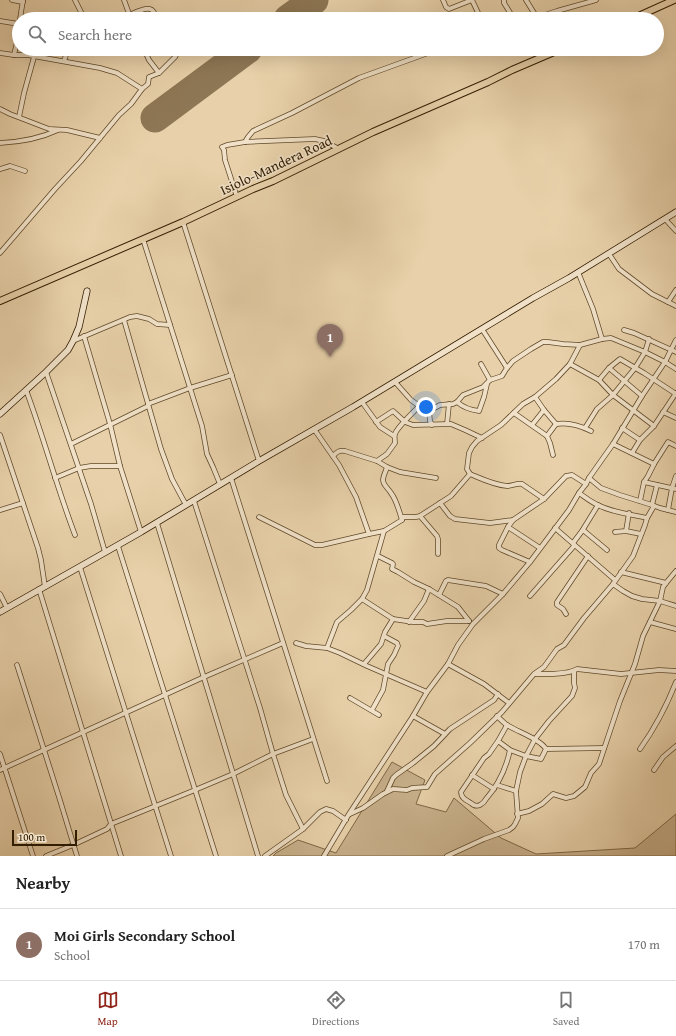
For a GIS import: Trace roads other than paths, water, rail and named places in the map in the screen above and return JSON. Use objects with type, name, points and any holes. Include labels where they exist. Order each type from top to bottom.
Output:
[{"type":"highway","points":[[647,12],[674,0]]},
{"type":"highway","name":"Isiolo-Mandera Road","points":[[0,301],[183,222],[273,181],[373,132],[545,56]]},
{"type":"main road","points":[[0,612],[118,546],[220,484],[362,402],[676,212]]},
{"type":"main road","points":[[0,414],[68,350],[79,327],[87,291]]},
{"type":"street","points":[[12,0],[23,1],[21,12]]},
{"type":"street","points":[[75,0],[81,12]]},
{"type":"street","points":[[124,0],[128,12]]},
{"type":"street","points":[[443,0],[446,7],[449,9],[472,0],[478,12]]},
{"type":"street","points":[[504,0],[504,3],[510,12]]},
{"type":"street","points":[[526,0],[533,12]]},
{"type":"street","points":[[554,12],[596,0]]},
{"type":"street","points":[[141,12],[151,9],[154,12]]},
{"type":"street","points":[[0,21],[12,24]]},
{"type":"street","points":[[0,53],[12,55]]},
{"type":"street","points":[[24,56],[64,61],[100,68],[117,73],[142,89]]},
{"type":"street","points":[[64,61],[66,56]]},
{"type":"street","points":[[147,56],[159,73]]},
{"type":"street","points":[[0,253],[81,161],[119,115],[131,104],[142,89],[148,84],[149,77],[159,73],[176,56]]},
{"type":"street","points":[[245,142],[253,131],[292,113],[352,81],[419,56]]},
{"type":"street","points":[[19,117],[34,57]]},
{"type":"street","points":[[0,109],[49,129],[60,129],[100,138]]},
{"type":"street","points":[[0,143],[39,138],[60,129]]},
{"type":"street","points":[[237,197],[222,147],[245,142],[315,139],[324,141],[339,149]]},
{"type":"street","points":[[0,169],[10,166],[25,171]]},
{"type":"street","points":[[665,219],[676,231]]},
{"type":"street","points":[[183,222],[259,461]]},
{"type":"street","points":[[143,239],[202,426],[207,454],[220,484]]},
{"type":"street","points":[[608,254],[619,269],[652,294],[676,306]]},
{"type":"street","points":[[578,272],[593,309],[602,339]]},
{"type":"street","points":[[668,302],[676,290]]},
{"type":"street","points":[[73,341],[130,317],[137,316],[149,319],[157,324],[170,325]]},
{"type":"street","points":[[124,320],[161,449],[172,479],[186,505]]},
{"type":"street","points":[[482,329],[506,368]]},
{"type":"street","points":[[624,330],[649,339],[676,352]]},
{"type":"street","points":[[84,336],[110,424],[120,466],[141,532]]},
{"type":"street","points":[[395,382],[411,400],[425,410],[429,411],[436,407],[457,402],[463,395],[483,387],[488,381],[502,376],[506,368],[517,358],[543,342],[580,345],[611,338],[645,352],[676,369]]},
{"type":"street","points":[[585,428],[597,409],[613,395],[635,368],[645,352],[649,339]]},
{"type":"street","points":[[324,856],[427,692],[448,664],[458,645],[473,624],[503,594],[530,562],[569,510],[586,484],[588,478],[613,444],[633,410],[665,362],[676,340]]},
{"type":"street","points":[[544,499],[522,484],[518,483],[508,486],[500,485],[485,481],[470,474],[467,469],[469,453],[477,441],[501,425],[523,404],[535,397],[556,379],[570,364],[580,345]]},
{"type":"street","points":[[599,380],[609,368],[620,359],[676,393],[654,426],[640,440],[632,453]]},
{"type":"street","points":[[457,402],[466,409],[479,411],[488,381],[481,364]]},
{"type":"street","points":[[570,364],[599,380],[613,395],[654,426]]},
{"type":"street","points":[[609,368],[642,396]]},
{"type":"street","points":[[46,372],[106,552]]},
{"type":"street","points":[[71,444],[148,405],[190,388],[232,375]]},
{"type":"street","points":[[26,390],[75,535]]},
{"type":"street","points":[[535,397],[556,424],[565,424],[585,428],[591,432]]},
{"type":"street","points":[[362,402],[380,427],[394,436]]},
{"type":"street","points":[[447,424],[449,404]]},
{"type":"street","points":[[376,461],[387,454],[395,444],[394,436],[398,427],[405,422],[419,406]]},
{"type":"street","points":[[532,425],[544,410]]},
{"type":"street","points":[[376,422],[393,411],[405,422],[413,425],[447,424],[457,426],[482,438]]},
{"type":"street","points":[[429,411],[432,425]]},
{"type":"street","points":[[663,412],[676,418]]},
{"type":"street","points":[[514,413],[548,436],[553,455]]},
{"type":"street","points":[[548,436],[556,424]]},
{"type":"street","points":[[622,428],[640,440]]},
{"type":"street","points":[[314,429],[333,456],[356,497],[369,534]]},
{"type":"street","points":[[0,435],[39,554],[42,588],[121,856]]},
{"type":"street","points":[[640,501],[644,482],[668,442],[676,446]]},
{"type":"street","points":[[613,444],[654,464]]},
{"type":"street","points":[[333,456],[341,450],[376,461],[387,467],[409,474],[436,478]]},
{"type":"street","points":[[55,478],[79,468],[91,466],[120,466]]},
{"type":"street","points":[[387,467],[383,482],[396,501],[402,520]]},
{"type":"street","points":[[260,517],[315,545],[322,545],[384,531],[403,518],[420,516],[451,496],[470,474]]},
{"type":"street","points":[[530,562],[499,548],[508,527],[513,520],[544,499],[566,476],[572,475],[586,484]]},
{"type":"street","points":[[668,510],[676,476]]},
{"type":"street","points":[[231,478],[326,781]]},
{"type":"street","points":[[588,478],[601,488],[676,512]]},
{"type":"street","points":[[644,482],[674,488]]},
{"type":"street","points":[[349,814],[363,808],[392,788],[408,790],[412,788],[426,787],[435,774],[470,743],[497,716],[534,674],[544,667],[557,649],[564,645],[633,556],[653,505],[657,485]]},
{"type":"street","points":[[579,493],[598,505],[618,512],[647,518]]},
{"type":"street","points":[[194,501],[245,659],[286,795],[303,829]]},
{"type":"street","points":[[0,510],[23,503]]},
{"type":"street","points":[[440,503],[450,516],[455,519],[490,524],[513,520]]},
{"type":"street","points":[[530,596],[574,546],[573,542],[583,530],[598,505]]},
{"type":"street","points":[[626,530],[629,514]]},
{"type":"street","points":[[420,516],[437,536],[438,554]]},
{"type":"street","points":[[157,523],[258,856]]},
{"type":"street","points":[[508,527],[540,548]]},
{"type":"street","points":[[555,528],[573,542],[623,591],[642,599],[660,601],[676,606]]},
{"type":"street","points":[[583,530],[607,550]]},
{"type":"street","points":[[615,532],[626,530],[641,534]]},
{"type":"street","points":[[326,648],[337,622],[362,599],[370,585],[384,531]]},
{"type":"street","points":[[118,546],[216,856]]},
{"type":"street","points":[[378,556],[392,563],[392,569],[458,607],[473,624]]},
{"type":"street","points":[[566,614],[563,609],[557,605],[558,602],[588,556]]},
{"type":"street","points":[[80,567],[171,856]]},
{"type":"street","points":[[517,814],[529,811],[542,804],[554,794],[566,798],[574,796],[587,783],[591,773],[599,764],[632,672],[643,636],[660,601],[663,587],[676,571]]},
{"type":"street","points":[[621,572],[666,583]]},
{"type":"street","points":[[439,595],[446,581],[448,580],[486,586],[503,594]]},
{"type":"street","points":[[409,622],[424,601],[429,589]]},
{"type":"street","points":[[0,594],[7,608]]},
{"type":"street","points":[[362,599],[393,619],[427,624],[447,621],[469,621]]},
{"type":"street","points":[[364,664],[381,644],[393,619]]},
{"type":"street","points":[[650,622],[676,629]]},
{"type":"street","points":[[372,710],[383,690],[388,664],[398,646],[397,643],[384,636]]},
{"type":"street","points":[[2,769],[165,694],[283,643]]},
{"type":"street","points":[[296,643],[306,646],[326,648],[340,653],[427,692]]},
{"type":"street","points":[[448,664],[484,684],[509,703]]},
{"type":"street","points":[[17,665],[77,856]]},
{"type":"street","points":[[534,674],[559,673],[574,671],[577,669],[621,674],[659,670],[676,671]]},
{"type":"street","points":[[448,856],[484,839],[509,830],[515,824],[518,818],[516,791],[520,772],[526,756],[535,739],[572,696],[575,688],[574,671]]},
{"type":"street","points":[[640,749],[667,704],[676,682]]},
{"type":"street","points":[[387,791],[396,775],[434,746],[456,725],[494,700],[498,694]]},
{"type":"street","points":[[350,698],[379,715]]},
{"type":"street","points":[[413,716],[445,734]]},
{"type":"street","points":[[497,716],[507,725],[535,739],[546,749],[604,748]]},
{"type":"street","points":[[507,725],[489,754],[484,758],[464,786],[461,792],[463,798],[477,806],[480,805],[496,787],[505,769],[510,750]]},
{"type":"street","points":[[46,856],[107,829],[111,824],[233,774],[273,754],[313,739]]},
{"type":"street","points":[[498,741],[510,750],[526,756],[541,759],[546,749]]},
{"type":"street","points":[[654,770],[663,757],[676,746]]},
{"type":"street","points":[[0,754],[2,769],[33,856]]},
{"type":"street","points":[[472,775],[496,787],[516,791]]},
{"type":"street","points":[[265,856],[303,829],[320,812],[326,809],[346,820]]},
{"type":"place","name":"Moi Girls Secondary School","points":[[330,357]]}]
